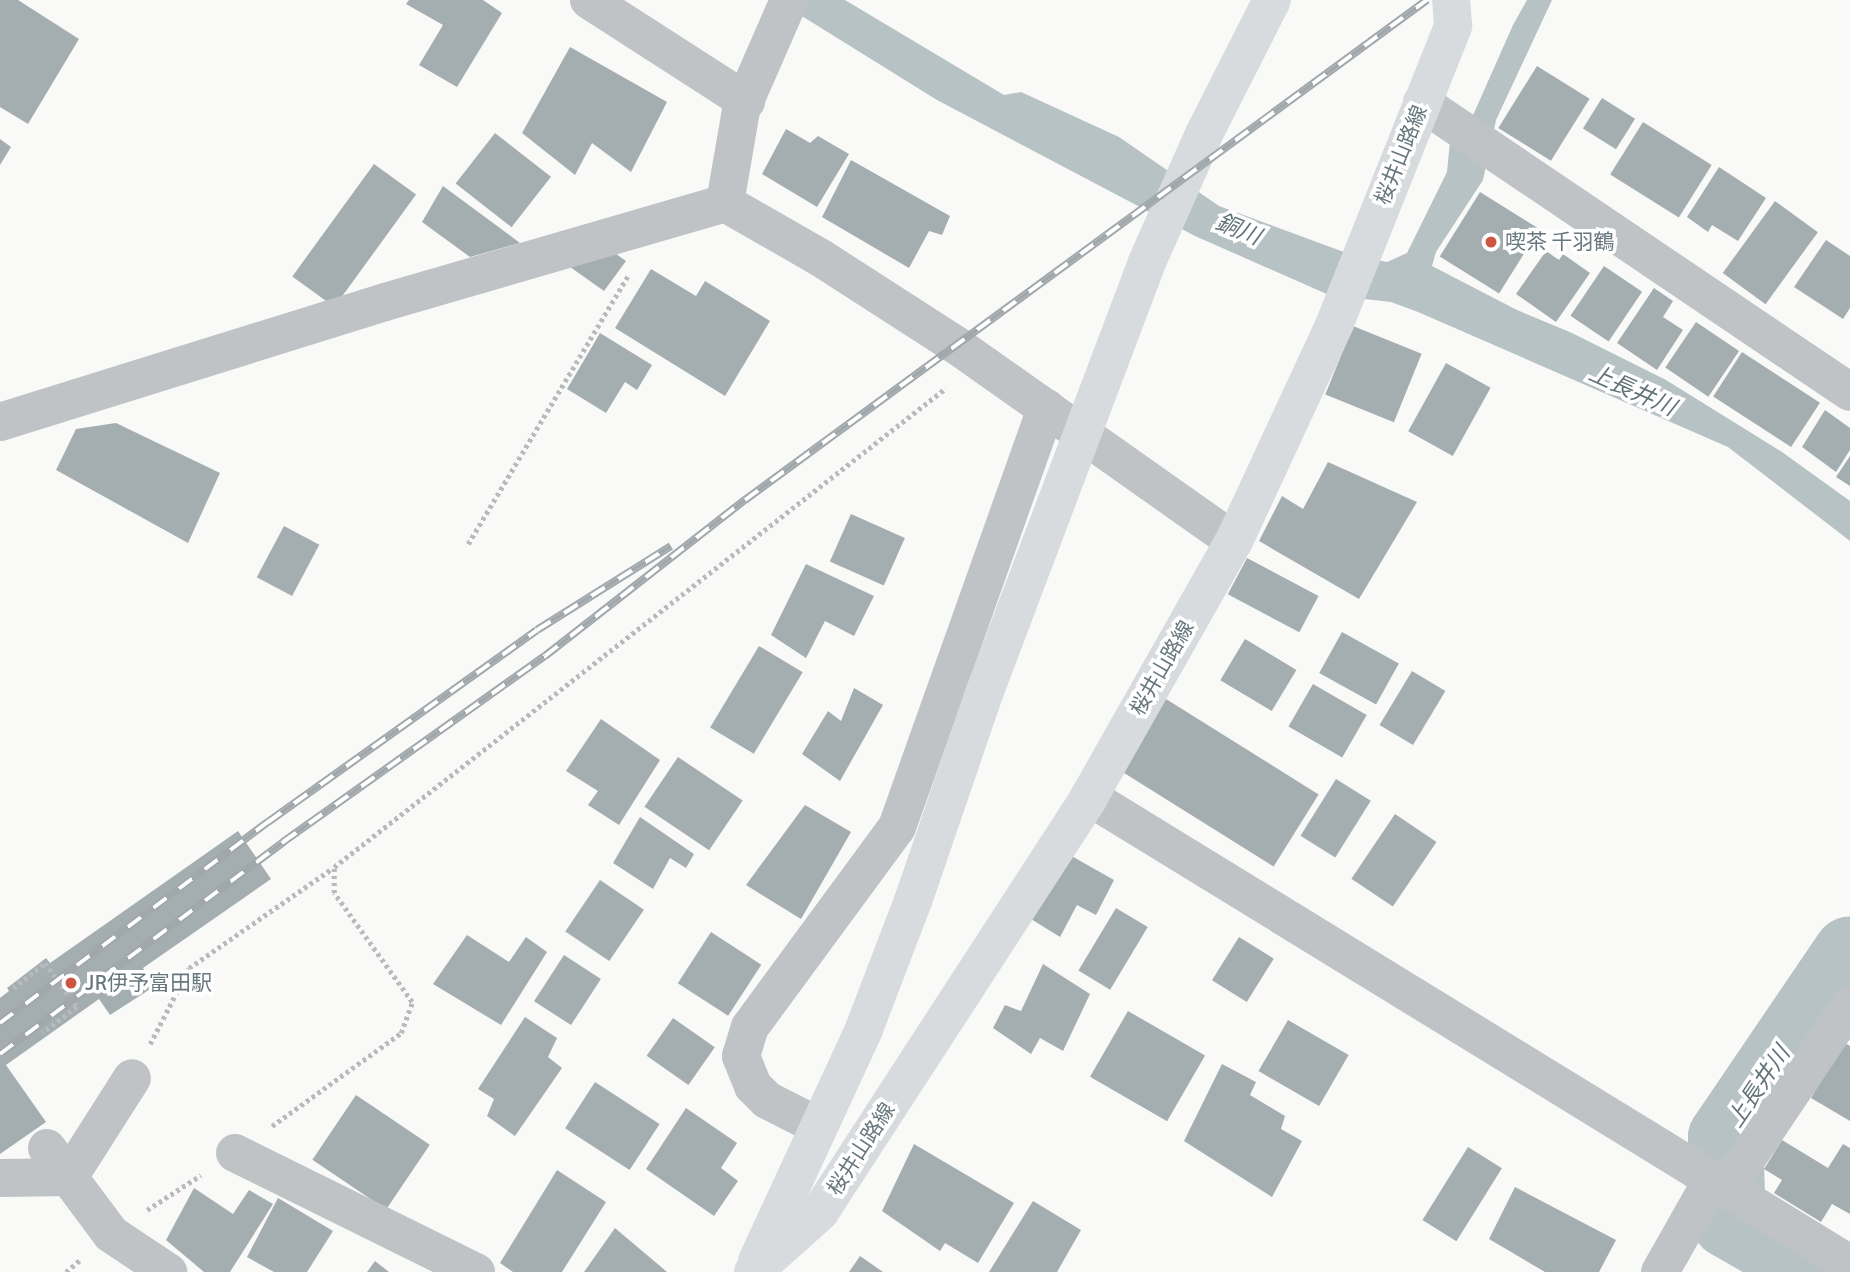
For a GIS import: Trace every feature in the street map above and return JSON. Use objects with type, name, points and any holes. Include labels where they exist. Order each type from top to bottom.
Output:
[{"type":"main road","name":"桜井山路線","points":[[752,1272],[864,1028],[913,901],[982,699],[1147,262],[1204,134],[1272,0]]},
{"type":"main road","name":"桜井山路線","points":[[752,1272],[820,1212],[1089,797],[1234,541],[1335,323],[1453,26],[1451,0]]},
{"type":"street","points":[[589,0],[746,100]]},
{"type":"street","points":[[725,203],[746,100],[789,0]]},
{"type":"street","points":[[1422,103],[1850,392]]},
{"type":"street","points":[[0,422],[385,302],[725,203],[821,258],[980,362],[1234,541]]},
{"type":"street","points":[[818,1126],[767,1100],[753,1086],[741,1056],[750,1027],[897,827],[1046,408]]},
{"type":"street","points":[[1089,797],[1850,1264]]},
{"type":"street","points":[[1660,1272],[1720,1184],[1850,1005]]},
{"type":"street","points":[[2,1178],[58,1163],[132,1077]]},
{"type":"street","points":[[236,1152],[476,1272]]},
{"type":"street","points":[[58,1163],[111,1234],[168,1272]]},
{"type":"path","points":[[468,544],[660,222]]},
{"type":"path","points":[[132,1077],[189,968],[334,867],[980,362]]},
{"type":"path","points":[[111,1234],[236,1152],[401,1033],[412,1002],[334,893],[334,867]]},
{"type":"path","points":[[13,988],[45,963],[77,1007],[43,1033]]},
{"type":"water","name":"銅川","points":[[770,0],[845,0],[1004,95],[1021,92],[1119,137],[1219,206],[1352,255],[1387,262],[1407,253],[1447,172],[1450,141],[1474,113],[1527,0],[1552,0],[1496,120],[1483,180],[1436,252],[1432,266],[1517,310],[1572,333],[1666,380],[1782,452],[1850,501],[1850,541],[1728,447],[1418,312],[1391,302],[1329,295],[1195,236],[937,100],[805,18]]},
{"type":"water","points":[[1850,931],[1850,979],[1735,1155],[1706,1152]]},
{"type":"building","points":[[0,0],[18,0],[79,39],[28,124],[0,107]]},
{"type":"building","points":[[409,0],[483,0],[502,13],[457,87],[419,65],[443,25],[406,4]]},
{"type":"building","points":[[570,47],[667,102],[631,172],[592,143],[575,175],[522,133]]},
{"type":"building","points":[[1537,66],[1590,99],[1551,161],[1498,128]]},
{"type":"building","points":[[1602,98],[1635,119],[1616,149],[1583,129]]},
{"type":"building","points":[[1643,122],[1712,165],[1679,218],[1610,175]]},
{"type":"building","points":[[786,129],[810,143],[818,136],[849,154],[817,207],[762,174]]},
{"type":"building","points":[[495,133],[551,177],[512,227],[456,183]]},
{"type":"building","points":[[0,139],[11,147],[0,165]]},
{"type":"building","points":[[851,160],[950,216],[942,235],[929,231],[909,268],[822,217]]},
{"type":"building","points":[[374,164],[416,195],[334,307],[292,276]]},
{"type":"building","points":[[1719,167],[1766,198],[1738,241],[1712,225],[1708,232],[1687,217]]},
{"type":"building","points":[[443,186],[520,243],[470,257],[422,222]]},
{"type":"building","points":[[1480,192],[1539,229],[1499,294],[1440,256]]},
{"type":"building","points":[[1775,201],[1818,232],[1766,304],[1723,273]]},
{"type":"building","points":[[1826,240],[1850,256],[1850,308],[1843,319],[1794,287]]},
{"type":"building","points":[[602,244],[626,261],[604,291],[556,257]]},
{"type":"building","points":[[1546,251],[1559,260],[1563,254],[1590,273],[1556,322],[1516,294]]},
{"type":"building","points":[[1604,266],[1642,292],[1609,341],[1570,316]]},
{"type":"building","points":[[651,269],[696,296],[705,281],[770,321],[725,396],[615,328]]},
{"type":"building","points":[[1654,288],[1673,301],[1663,317],[1683,330],[1657,370],[1617,343]]},
{"type":"building","points":[[1696,322],[1739,351],[1708,397],[1665,368]]},
{"type":"building","points":[[1353,326],[1422,354],[1394,422],[1325,395]]},
{"type":"building","points":[[600,333],[652,365],[637,390],[625,382],[606,413],[567,389]]},
{"type":"building","points":[[1742,352],[1820,403],[1791,447],[1713,396]]},
{"type":"building","points":[[1446,363],[1491,388],[1453,456],[1408,431]]},
{"type":"building","points":[[1825,410],[1850,428],[1850,450],[1836,472],[1802,447]]},
{"type":"building","points":[[116,423],[220,473],[188,543],[56,470],[76,429]]},
{"type":"building","points":[[1850,456],[1850,486],[1836,477]]},
{"type":"building","points":[[1328,462],[1417,502],[1359,599],[1259,541],[1282,496],[1303,509]]},
{"type":"building","points":[[851,514],[905,538],[884,586],[830,562]]},
{"type":"building","points":[[284,526],[319,545],[292,596],[257,577]]},
{"type":"building","points":[[1247,558],[1319,596],[1299,632],[1228,594]]},
{"type":"building","points":[[806,564],[874,596],[854,636],[825,621],[806,658],[771,635]]},
{"type":"building","points":[[1342,632],[1399,664],[1376,705],[1319,673]]},
{"type":"building","points":[[1245,639],[1296,670],[1272,711],[1220,680]]},
{"type":"building","points":[[759,646],[803,672],[754,754],[710,727]]},
{"type":"building","points":[[1412,671],[1445,691],[1413,745],[1380,725]]},
{"type":"building","points":[[1313,684],[1367,715],[1342,757],[1288,726]]},
{"type":"building","points":[[854,688],[883,705],[840,781],[802,754],[828,711],[841,721]]},
{"type":"building","points":[[1166,699],[1319,794],[1274,866],[1121,771]]},
{"type":"building","points":[[601,719],[660,760],[619,825],[588,805],[598,791],[566,771]]},
{"type":"building","points":[[678,757],[743,801],[709,850],[644,807]]},
{"type":"building","points":[[1336,779],[1371,801],[1335,858],[1300,836]]},
{"type":"building","points":[[805,805],[851,832],[801,919],[746,885]]},
{"type":"building","points":[[1395,814],[1436,842],[1393,907],[1351,879]]},
{"type":"building","points":[[640,817],[694,854],[686,868],[670,858],[653,889],[613,863]]},
{"type":"building","name":"JR伊予富田駅","points":[[238,831],[271,879],[143,968],[155,986],[110,1015],[99,999],[6,1065],[46,1122],[0,1154],[0,998],[9,991],[7,988],[46,958],[50,963]]},
{"type":"building","points":[[1068,854],[1114,880],[1096,915],[1077,905],[1060,937],[1031,919]]},
{"type":"building","points":[[600,880],[644,910],[609,961],[565,931]]},
{"type":"building","points":[[1116,908],[1148,927],[1110,990],[1078,971]]},
{"type":"building","points":[[711,932],[761,965],[728,1016],[678,983]]},
{"type":"building","points":[[467,935],[509,962],[526,937],[547,952],[501,1025],[433,984]]},
{"type":"building","points":[[1239,937],[1274,959],[1247,1002],[1212,980]]},
{"type":"building","points":[[564,955],[601,979],[571,1025],[534,1001]]},
{"type":"building","points":[[1043,964],[1090,994],[1063,1051],[1040,1038],[1031,1054],[993,1028],[1005,1005],[1021,1011]]},
{"type":"building","points":[[1128,1011],[1205,1056],[1167,1121],[1090,1077]]},
{"type":"building","points":[[525,1017],[557,1038],[548,1057],[562,1068],[515,1136],[487,1116],[494,1099],[478,1089]]},
{"type":"building","points":[[673,1018],[715,1047],[688,1085],[647,1056]]},
{"type":"building","points":[[1288,1020],[1349,1055],[1319,1106],[1258,1071]]},
{"type":"building","points":[[1843,1042],[1850,1046],[1850,1121],[1811,1098]]},
{"type":"building","points":[[1222,1064],[1256,1082],[1250,1095],[1285,1116],[1281,1129],[1302,1141],[1272,1197],[1184,1141]]},
{"type":"building","points":[[595,1082],[660,1124],[630,1170],[565,1128]]},
{"type":"building","points":[[356,1095],[430,1145],[386,1209],[312,1160]]},
{"type":"building","points":[[686,1108],[737,1143],[721,1168],[738,1181],[714,1216],[646,1169]]},
{"type":"building","points":[[1782,1140],[1828,1168],[1843,1144],[1850,1148],[1850,1214],[1832,1204],[1821,1222],[1774,1193],[1782,1180],[1764,1169]]},
{"type":"building","points":[[914,1144],[1014,1203],[978,1263],[945,1243],[940,1251],[882,1211]]},
{"type":"building","points":[[1468,1147],[1502,1168],[1456,1241],[1422,1220]]},
{"type":"building","points":[[557,1170],[606,1202],[562,1272],[513,1272],[500,1263]]},
{"type":"building","points":[[1515,1187],[1616,1240],[1599,1272],[1545,1272],[1489,1239]]},
{"type":"building","points":[[194,1188],[233,1214],[249,1190],[273,1204],[230,1272],[204,1272],[166,1240]]},
{"type":"building","points":[[278,1198],[333,1231],[307,1272],[274,1272],[247,1257]]},
{"type":"building","points":[[1033,1201],[1081,1230],[1057,1272],[989,1272]]},
{"type":"building","points":[[615,1228],[667,1272],[584,1272]]},
{"type":"building","points":[[860,1256],[883,1272],[849,1272]]},
{"type":"building","points":[[375,1261],[389,1272],[367,1272]]},
{"type":"waterway","name":"上長井川","points":[[1818,1272],[1728,1220],[1725,1137],[1850,953]]},
{"type":"railway","points":[[0,1054],[283,842],[545,656],[745,500],[1427,0]]},
{"type":"railway","points":[[0,1023],[268,822],[537,630],[671,546]]},
{"type":"place","name":"喫茶 千羽鶴","points":[[1491,242]]},
{"type":"place","name":"JR伊予富田駅","points":[[71,983]]}]
